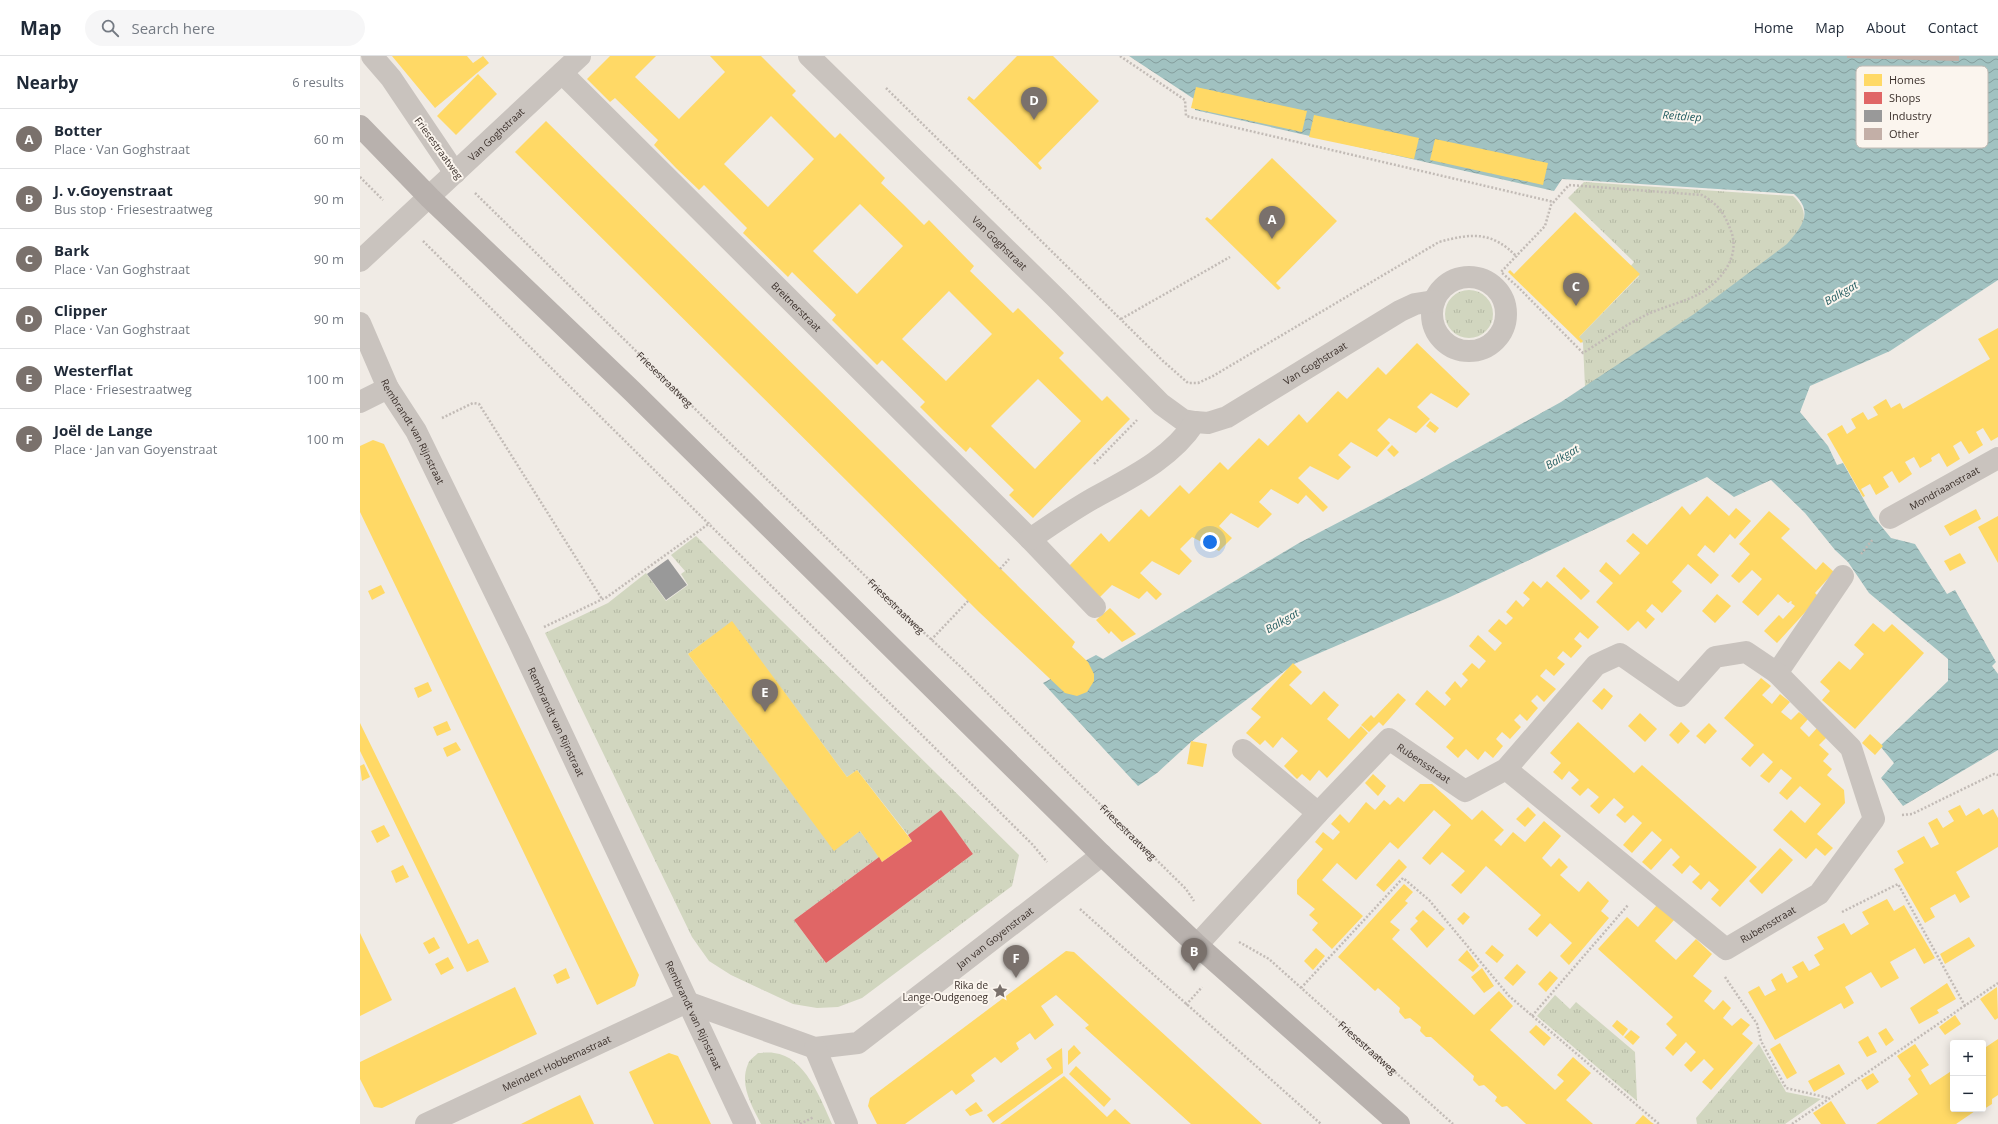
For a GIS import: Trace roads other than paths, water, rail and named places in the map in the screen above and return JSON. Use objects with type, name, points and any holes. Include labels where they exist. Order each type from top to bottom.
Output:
[{"type":"main road","points":[[360,126],[430,198],[632,391],[1102,855],[1197,945],[1399,1124]]},
{"type":"street","name":"Friesestraatweg","points":[[372,56],[391,78],[455,173]]},
{"type":"street","name":"Van Goghstraat","points":[[360,261],[430,198],[580,56]]},
{"type":"street","name":"Van Goghstraat","points":[[809,56],[1162,404],[1183,420],[1213,422],[1227,416],[1400,311],[1415,304],[1434,301]]},
{"type":"street","name":"Breitnerstraat","points":[[562,73],[1030,539],[1095,607]]},
{"type":"street","name":"Rembrandt van Rijnstraat","points":[[360,323],[388,388],[416,431],[518,640],[745,1124]]},
{"type":"street","points":[[360,402],[388,388]]},
{"type":"street","points":[[1030,539],[1061,518],[1139,473],[1179,442],[1195,422]]},
{"type":"street","name":"Mondriaanstraat","points":[[1890,518],[1998,458]]},
{"type":"street","points":[[1778,673],[1843,576]]},
{"type":"street","name":"Rubensstraat","points":[[1197,945],[1318,813],[1389,739],[1465,791],[1506,768],[1596,665],[1620,654],[1680,696],[1715,657],[1746,652],[1778,673],[1851,748],[1874,819],[1819,894],[1726,949],[1506,768]]},
{"type":"street","points":[[1243,750],[1318,813]]},
{"type":"street","name":"Jan van Goyenstraat","points":[[687,1002],[815,1048],[858,1043],[1102,855]]},
{"type":"street","name":"Meindert Hobbemastraat","points":[[426,1124],[687,1002]]},
{"type":"street","points":[[815,1048],[847,1124]]},
{"type":"water","points":[[1129,56],[1998,56],[1998,280],[1890,351],[1810,386],[1800,412],[1828,446],[1837,465],[1843,463],[1873,516],[1891,538],[1915,544],[1947,594],[1955,590],[1996,662],[1992,666],[1998,674],[1998,750],[1903,806],[1881,778],[1894,763],[1880,746],[1948,681],[1948,659],[1869,593],[1848,562],[1835,550],[1805,513],[1771,480],[1734,497],[1707,477],[1450,597],[1294,664],[1192,741],[1157,773],[1138,786],[1043,683],[1096,655],[1103,659],[1299,543],[1414,483],[1561,402],[1694,314],[1787,244],[1797,232],[1804,219],[1805,213],[1800,201],[1794,194],[1562,179],[1554,191],[1195,110],[1194,99]]},
{"type":"place","name":"Clipper","points":[[1034,120]]},
{"type":"place","name":"Botter","points":[[1272,239]]},
{"type":"place","name":"Bark","points":[[1576,306]]},
{"type":"place","name":"Westerflat","points":[[765,712]]},
{"type":"place","name":"J. v.Goyenstraat","points":[[1194,971]]},
{"type":"place","name":"Joël de Lange","points":[[1016,978]]},
{"type":"place","name":"Rika de Lange-Oudgenoeg","points":[[1000,991]]},
{"type":"water label","name":"Reitdiep","points":[[1682,116]]},
{"type":"water label","name":"Balkgat","points":[[1841,293]]},
{"type":"water label","name":"Balkgat","points":[[1562,457]]},
{"type":"water label","name":"Balkgat","points":[[1282,621]]}]
